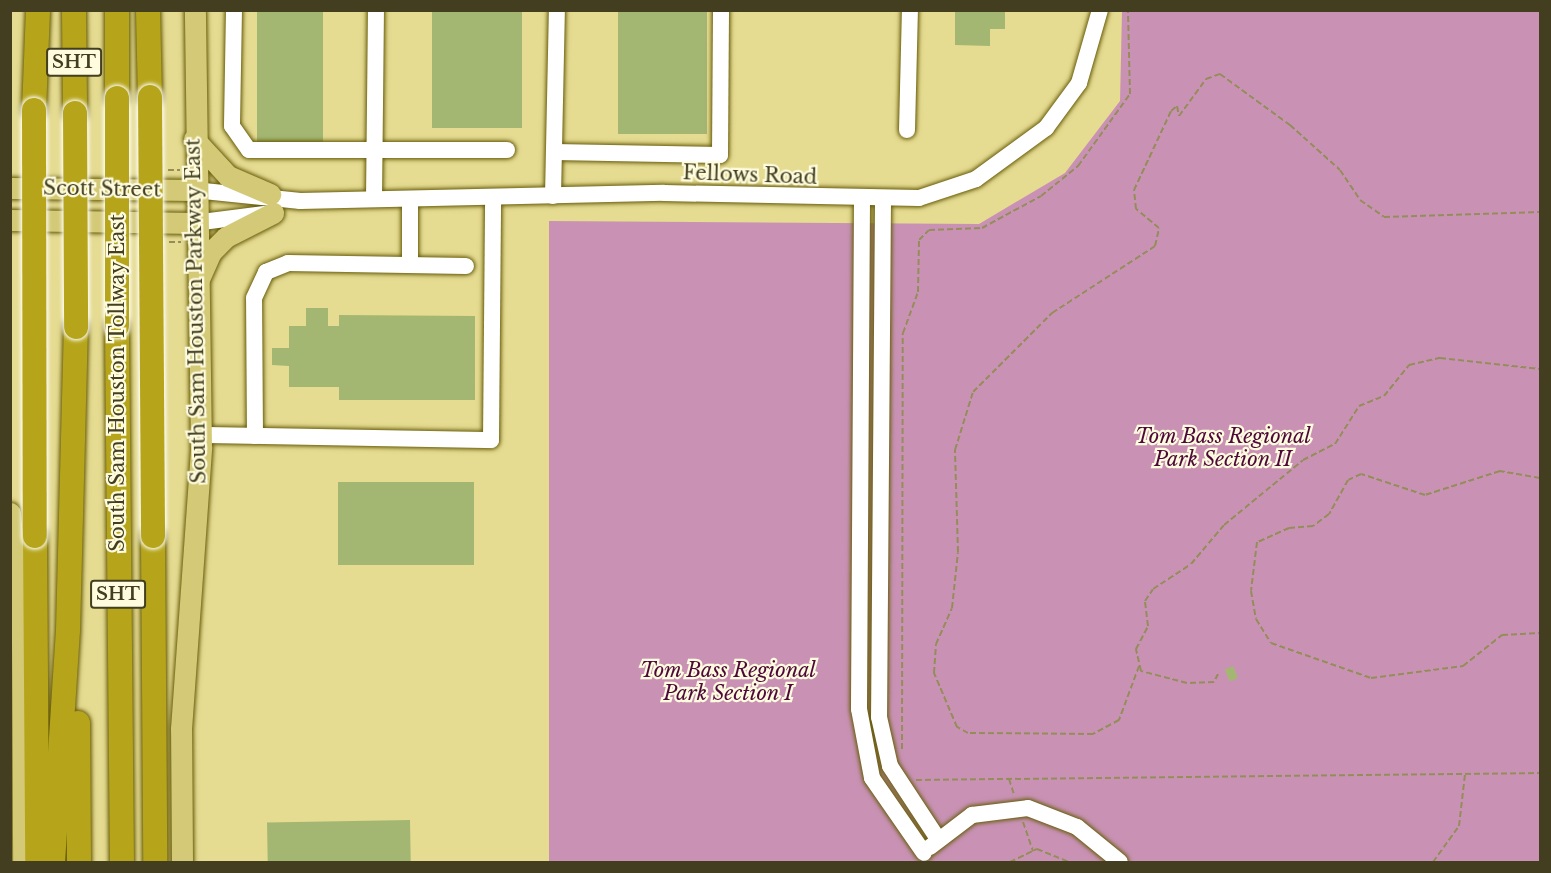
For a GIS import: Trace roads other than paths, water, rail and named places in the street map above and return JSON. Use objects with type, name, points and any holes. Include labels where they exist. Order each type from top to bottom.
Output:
[{"type":"highway","points":[[37,862],[34,110],[38,10]]},
{"type":"highway","name":"South Sam Houston Tollway East","points":[[74,10],[79,862]]},
{"type":"highway","name":"South Sam Houston Tollway East","points":[[117,10],[118,643],[122,862]]},
{"type":"highway","points":[[148,10],[155,862]]},
{"type":"highway","points":[[53,862],[68,630],[76,327]]},
{"type":"highway","points":[[118,643],[139,698],[143,862]]},
{"type":"main road","name":"South Sam Houston Parkway East","points":[[182,862],[181,729],[201,435],[194,223],[195,10]]},
{"type":"main road","points":[[194,139],[228,176],[272,204],[226,237],[211,252],[196,285]]},
{"type":"main road","name":"Scott Street","points":[[10,188],[194,190]]},
{"type":"main road","name":"Scott Street","points":[[10,220],[194,223]]},
{"type":"main road","points":[[10,513],[22,642],[23,862]]},
{"type":"street","points":[[234,10],[232,126],[249,150],[507,150]]},
{"type":"street","points":[[374,200],[376,10]]},
{"type":"street","points":[[553,196],[557,10]]},
{"type":"street","points":[[554,152],[720,154],[720,10]]},
{"type":"street","points":[[907,130],[910,10]]},
{"type":"street","name":"Fellows Road","points":[[194,223],[272,204],[300,201],[553,196],[883,201],[959,187],[1031,142],[1079,83],[1100,10]]},
{"type":"street","name":"Fellows Road","points":[[194,190],[272,204]]},
{"type":"street","points":[[201,435],[492,440],[493,197]]},
{"type":"street","points":[[410,199],[410,265]]},
{"type":"street","points":[[862,200],[859,697],[872,778],[921,858],[938,839],[972,815],[1028,808],[1077,827],[1120,862]]},
{"type":"street","points":[[883,201],[878,696],[890,766],[938,839]]},
{"type":"street","points":[[255,436],[254,297],[266,272],[288,263],[466,266]]},
{"type":"street","points":[[860,462],[881,462]]},
{"type":"street","points":[[859,697],[878,696]]},
{"type":"park label","name":"Tom Bass Regional Park Section II","points":[[1223,448]]},
{"type":"park label","name":"Tom Bass Regional Park Section I","points":[[728,682]]}]
